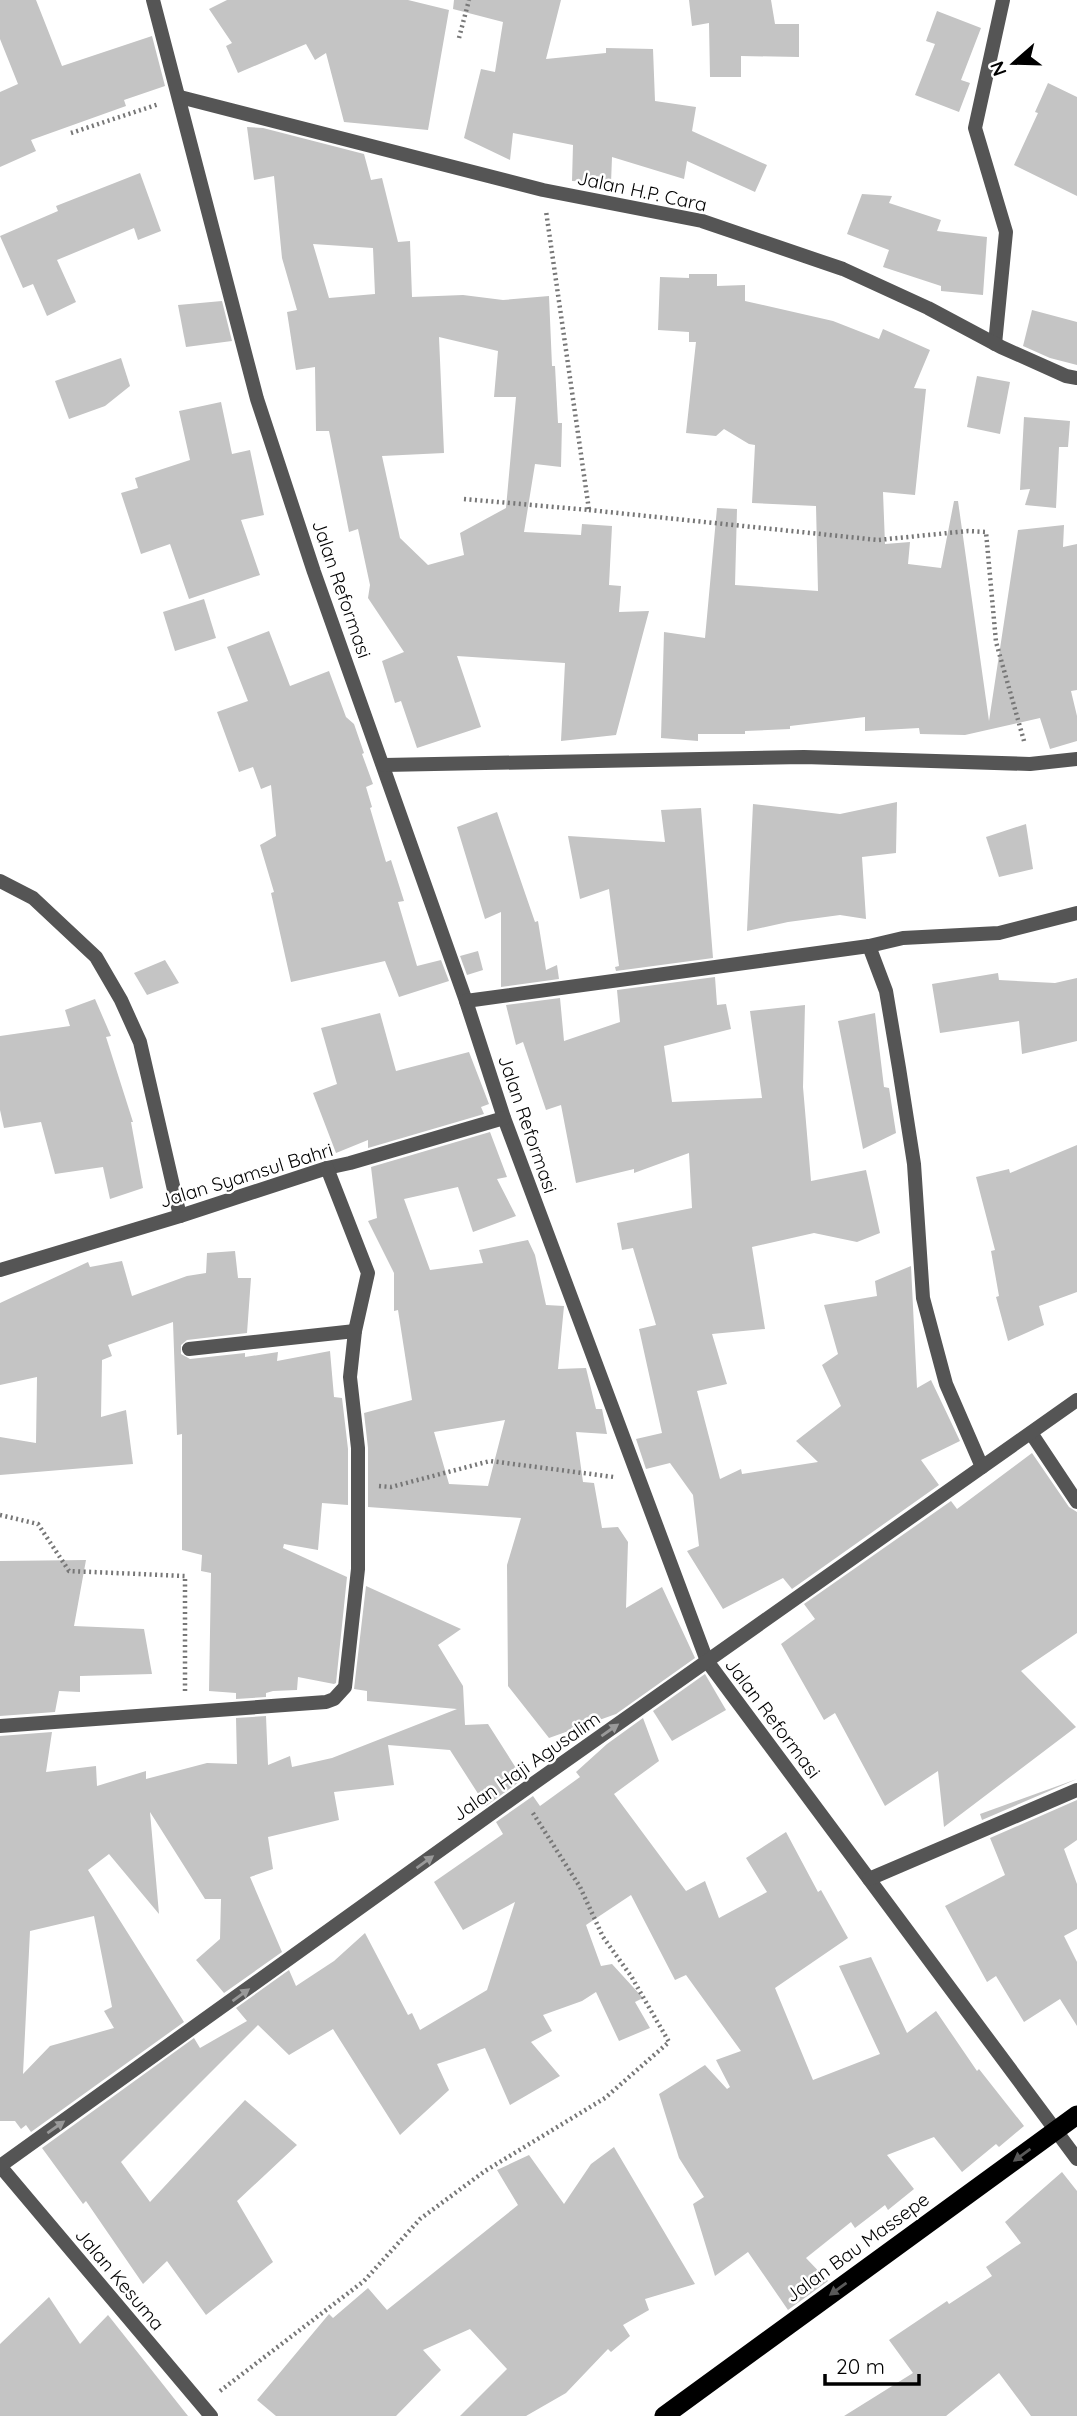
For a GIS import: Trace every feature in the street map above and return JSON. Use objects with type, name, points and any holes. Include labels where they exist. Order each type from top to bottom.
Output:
[{"type":"highway","name":"Jalan Bau Massepe","points":[[664,2416],[1077,2115]]},
{"type":"street","name":"Jalan Reformasi","points":[[153,0],[257,399],[314,572],[467,1001],[503,1118],[708,1661],[1077,2159]]},
{"type":"street","points":[[995,344],[1006,232],[975,128],[1003,0]]},
{"type":"street","name":"Jalan H.P. Cara","points":[[180,97],[543,190],[702,221],[843,269],[928,307],[995,344],[1066,376],[1077,378]]},
{"type":"street","points":[[384,765],[804,757],[1030,764],[1077,759]]},
{"type":"street","points":[[0,881],[33,898],[96,957],[121,1000],[140,1042],[180,1216]]},
{"type":"street","points":[[467,1001],[869,946],[904,938],[999,933],[1077,913]]},
{"type":"street","points":[[869,946],[886,991],[914,1164],[923,1298],[946,1384],[982,1467]]},
{"type":"street","name":"Jalan Syamsul Bahri","points":[[0,1270],[327,1168],[503,1118]]},
{"type":"street","points":[[0,1726],[326,1702],[334,1699],[345,1687],[358,1569],[358,1448],[350,1377],[355,1331],[368,1273],[327,1168]]},
{"type":"street","points":[[189,1349],[355,1331]]},
{"type":"street","name":"Jalan Haji Agusalim","points":[[0,2166],[520,1793],[1077,1400]]},
{"type":"street","points":[[1031,1433],[1077,1502]]},
{"type":"street","points":[[869,1879],[1077,1790]]},
{"type":"street","name":"Jalan Kesuma","points":[[0,2166],[207,2410]]},
{"type":"path","points":[[459,38],[468,0]]},
{"type":"path","points":[[71,133],[180,97]]},
{"type":"path","points":[[543,190],[589,510]]},
{"type":"path","points":[[464,499],[878,540],[968,531],[985,532],[996,642],[1030,764]]},
{"type":"path","points":[[358,1483],[391,1487],[490,1461],[639,1480]]},
{"type":"path","points":[[0,1515],[38,1524],[69,1571],[185,1576],[185,1711]]},
{"type":"path","points":[[207,2410],[364,2281],[420,2219],[485,2171],[605,2098],[669,2042],[631,1976],[603,1937],[580,1887],[520,1793]]},
{"type":"building","points":[[0,0],[36,0],[62,66],[152,36],[165,86],[124,100],[126,106],[31,140],[36,151],[0,167],[0,92],[18,84],[0,39]]},
{"type":"building","points":[[227,0],[408,0],[449,10],[428,130],[344,122],[326,53],[315,60],[306,44],[238,73],[226,46],[232,43],[209,9]]},
{"type":"building","points":[[454,0],[561,0],[546,59],[606,53],[606,48],[653,49],[655,101],[696,107],[692,131],[767,165],[755,192],[687,161],[684,179],[612,157],[611,183],[572,181],[573,145],[513,133],[510,160],[464,138],[481,69],[495,72],[503,22],[453,9]]},
{"type":"building","points":[[689,0],[771,0],[775,24],[799,24],[799,57],[741,56],[741,77],[710,77],[709,23],[692,26]]},
{"type":"building","points":[[937,11],[981,28],[961,80],[970,83],[959,112],[915,95],[935,44],[926,41]]},
{"type":"building","points":[[1048,83],[1077,97],[1077,196],[1014,165],[1038,113],[1035,112]]},
{"type":"building","points":[[247,127],[263,128],[364,154],[371,180],[382,178],[398,242],[410,241],[412,297],[463,295],[503,300],[549,296],[552,366],[555,366],[558,423],[562,423],[561,467],[535,464],[524,532],[581,535],[582,524],[612,526],[609,585],[621,586],[619,612],[649,611],[616,735],[561,741],[565,663],[457,656],[481,727],[417,748],[401,701],[395,703],[382,661],[404,652],[368,598],[370,585],[358,529],[349,532],[329,431],[316,431],[315,367],[296,370],[287,312],[297,310],[282,258],[274,176],[254,180]],"holes":[[[313,244],[373,248],[375,294],[329,298]],[[439,337],[498,351],[494,397],[516,397],[506,508],[460,533],[464,555],[428,565],[400,538],[382,456],[444,453]]]},
{"type":"building","points":[[140,173],[161,231],[138,240],[134,228],[57,260],[76,302],[47,316],[33,284],[23,288],[0,236],[58,211],[56,206]]},
{"type":"building","points":[[862,194],[892,196],[889,203],[941,220],[937,231],[987,237],[983,295],[941,291],[941,286],[883,267],[889,250],[847,234]]},
{"type":"building","points":[[689,274],[717,274],[717,286],[745,285],[745,301],[833,321],[879,339],[883,329],[930,350],[914,388],[926,389],[915,495],[883,492],[885,544],[910,542],[908,564],[941,568],[954,501],[958,501],[989,721],[1018,530],[1064,525],[1063,547],[1077,544],[1077,690],[1071,691],[1077,716],[1077,741],[1050,749],[1040,718],[965,735],[920,734],[919,728],[865,731],[865,717],[790,726],[790,729],[745,731],[745,734],[698,734],[698,741],[661,738],[664,632],[705,638],[717,508],[737,509],[735,585],[818,591],[816,506],[752,503],[755,445],[724,429],[716,436],[686,433],[696,342],[689,342],[689,332],[658,330],[660,277],[689,278]]},
{"type":"building","points":[[222,301],[232,341],[186,347],[178,305]]},
{"type":"building","points":[[1032,310],[1077,322],[1077,365],[1050,358],[1023,346]]},
{"type":"building","points":[[121,358],[130,386],[105,406],[69,419],[55,381]]},
{"type":"building","points":[[977,376],[1010,382],[1000,434],[967,427]]},
{"type":"building","points":[[221,402],[232,454],[250,450],[264,515],[241,520],[260,575],[189,599],[170,544],[141,554],[121,493],[138,488],[135,478],[190,460],[179,411]]},
{"type":"building","points":[[1024,417],[1070,421],[1068,447],[1059,447],[1056,508],[1025,505],[1030,489],[1020,490]]},
{"type":"building","points":[[204,599],[216,638],[175,651],[163,612]]},
{"type":"building","points":[[269,631],[290,686],[329,671],[346,717],[354,724],[364,753],[362,754],[373,784],[366,787],[372,807],[370,808],[386,862],[391,860],[404,901],[398,902],[417,966],[441,960],[449,981],[399,997],[385,961],[291,982],[271,893],[274,892],[260,845],[276,836],[271,785],[261,789],[253,767],[239,772],[217,712],[248,701],[227,647]]},
{"type":"building","points":[[897,802],[896,853],[862,857],[866,919],[840,915],[747,931],[753,804],[840,814]]},
{"type":"building","points":[[701,808],[713,958],[616,971],[615,967],[619,966],[609,889],[580,899],[568,836],[665,842],[661,810]]},
{"type":"building","points":[[497,812],[535,922],[538,921],[546,970],[557,965],[559,979],[501,987],[501,912],[485,919],[457,827]]},
{"type":"building","points":[[1026,824],[1033,869],[999,877],[986,837]]},
{"type":"building","points":[[478,951],[483,970],[467,975],[460,956]]},
{"type":"building","points":[[165,960],[179,983],[147,995],[134,973]]},
{"type":"building","points":[[998,973],[999,980],[1055,983],[1077,978],[1077,1041],[1022,1054],[1019,1021],[940,1033],[932,984]]},
{"type":"building","points":[[715,977],[717,1005],[726,1004],[731,1029],[664,1046],[672,1102],[762,1098],[750,1011],[805,1005],[803,1087],[811,1181],[866,1170],[880,1233],[857,1242],[814,1233],[752,1247],[765,1329],[712,1334],[727,1384],[697,1391],[720,1479],[741,1469],[742,1474],[818,1462],[796,1441],[841,1406],[822,1365],[838,1354],[824,1305],[877,1296],[875,1281],[911,1266],[917,1388],[931,1380],[960,1441],[921,1460],[939,1485],[792,1589],[783,1578],[723,1609],[687,1551],[699,1546],[693,1495],[670,1463],[646,1469],[636,1439],[662,1433],[639,1329],[656,1325],[633,1248],[622,1250],[617,1223],[692,1208],[689,1153],[634,1173],[634,1169],[576,1183],[561,1105],[546,1110],[523,1042],[516,1045],[506,1005],[560,998],[564,1041],[620,1022],[617,990]]},
{"type":"building","points":[[95,999],[111,1036],[106,1037],[133,1122],[143,1188],[110,1199],[103,1167],[55,1174],[41,1122],[4,1128],[0,1110],[0,1036],[70,1026],[65,1010]]},
{"type":"building","points":[[380,1013],[396,1071],[469,1052],[489,1104],[481,1107],[484,1114],[368,1148],[368,1140],[336,1153],[313,1093],[337,1084],[321,1028]]},
{"type":"building","points":[[875,1013],[884,1087],[889,1088],[896,1133],[863,1149],[838,1021]]},
{"type":"building","points":[[490,1132],[507,1177],[497,1179],[516,1216],[473,1232],[458,1187],[404,1199],[430,1270],[483,1263],[479,1250],[528,1240],[535,1255],[546,1305],[564,1306],[558,1369],[586,1368],[596,1409],[602,1409],[607,1434],[576,1432],[583,1482],[594,1483],[602,1528],[618,1527],[628,1542],[626,1608],[662,1587],[695,1658],[616,1714],[549,1738],[508,1686],[507,1565],[521,1518],[368,1507],[368,1448],[364,1413],[412,1400],[398,1310],[394,1311],[394,1273],[368,1221],[377,1218],[371,1167]],"holes":[[[505,1420],[488,1486],[449,1484],[434,1432]]]},
{"type":"building","points":[[1077,1145],[1077,1292],[1039,1306],[1044,1325],[1008,1341],[996,1297],[999,1296],[991,1251],[995,1250],[976,1177],[1009,1169],[1010,1173]]},
{"type":"building","points":[[235,1251],[238,1278],[251,1278],[247,1333],[187,1340],[181,1345],[181,1354],[190,1359],[245,1353],[245,1357],[278,1352],[277,1361],[330,1351],[334,1397],[342,1398],[348,1449],[348,1505],[322,1503],[318,1550],[284,1544],[283,1548],[347,1577],[336,1683],[298,1677],[297,1690],[273,1691],[266,1693],[266,1697],[236,1699],[236,1693],[209,1691],[211,1573],[201,1571],[202,1555],[182,1550],[182,1434],[177,1435],[173,1322],[108,1345],[112,1356],[102,1360],[101,1417],[126,1410],[133,1464],[0,1475],[0,1437],[36,1443],[37,1377],[0,1385],[0,1303],[88,1262],[90,1267],[122,1261],[132,1296],[187,1276],[206,1273],[207,1253]]},
{"type":"building","points":[[1032,1453],[1069,1507],[1077,1512],[1077,1633],[1021,1671],[1076,1727],[944,1827],[938,1771],[885,1806],[835,1713],[824,1720],[781,1644],[815,1619],[804,1604],[951,1501],[957,1509]]},
{"type":"building","points":[[86,1560],[74,1626],[144,1629],[152,1674],[80,1676],[80,1692],[59,1691],[55,1712],[0,1716],[0,1561]]},
{"type":"building","points":[[366,1586],[461,1629],[438,1645],[463,1686],[465,1725],[488,1724],[523,1779],[486,1806],[450,1750],[388,1745],[394,1785],[334,1792],[339,1820],[268,1837],[273,1869],[250,1877],[282,1952],[224,1993],[196,1960],[220,1939],[221,1899],[205,1899],[150,1812],[159,1914],[109,1854],[88,1870],[184,2022],[31,2132],[26,2125],[21,2129],[15,2121],[0,2121],[0,1736],[52,1732],[46,1772],[96,1766],[97,1786],[146,1771],[146,1779],[207,1763],[237,1764],[236,1718],[266,1716],[268,1765],[290,1756],[292,1767],[332,1758],[457,1709],[367,1701],[367,1691],[354,1689]],"holes":[[[94,1916],[112,2007],[104,2011],[114,2028],[50,2046],[23,2074],[30,1931]]]},
{"type":"building","points":[[705,1674],[726,1710],[672,1741],[653,1711]]},
{"type":"building","points":[[643,1718],[659,1761],[614,1794],[686,1891],[705,1881],[719,1918],[767,1892],[746,1858],[786,1832],[818,1892],[821,1890],[848,1938],[775,1988],[813,2080],[880,2054],[839,1966],[871,1957],[907,2033],[936,2011],[977,2071],[979,2069],[1024,2126],[999,2147],[996,2144],[962,2172],[934,2137],[887,2155],[914,2189],[888,2210],[885,2205],[855,2228],[851,2222],[806,2258],[828,2281],[788,2310],[748,2252],[715,2276],[693,2204],[704,2197],[679,2158],[659,2094],[705,2065],[727,2089],[730,2087],[716,2060],[741,2051],[686,1975],[675,1980],[631,1895],[586,1925],[601,1966],[612,1964],[643,1998],[635,2002],[650,2028],[619,2041],[596,1992],[582,2001],[543,2015],[552,2031],[531,2042],[560,2076],[510,2105],[485,2048],[437,2064],[449,2090],[400,2135],[333,2029],[289,2055],[258,2025],[121,2162],[150,2202],[245,2100],[297,2145],[237,2201],[273,2262],[206,2315],[167,2261],[143,2284],[86,2201],[83,2204],[42,2148],[194,2038],[200,2048],[247,2021],[236,2008],[289,1970],[296,1986],[334,1961],[365,1933],[408,2015],[412,2013],[420,2030],[487,1990],[515,1902],[463,1930],[434,1882],[503,1834],[496,1822],[533,1796],[540,1806],[580,1777],[576,1772],[607,1744]]},
{"type":"building","points":[[1077,1779],[982,1820],[980,1814]]},
{"type":"building","points":[[1077,1800],[1077,1840],[1064,1849],[1077,1884],[1077,1929],[1064,1936],[1077,1962],[1077,2026],[1060,1999],[1024,2022],[996,1976],[987,1982],[945,1906],[1005,1875],[990,1838]]},
{"type":"building","points":[[614,2147],[695,2284],[645,2299],[649,2310],[623,2325],[630,2336],[611,2352],[608,2349],[566,2393],[526,2416],[460,2416],[507,2369],[470,2329],[423,2350],[441,2370],[396,2416],[276,2416],[257,2400],[329,2314],[333,2318],[368,2288],[387,2310],[518,2205],[497,2170],[529,2155],[564,2204],[591,2164]]},
{"type":"building","points":[[1062,2172],[1077,2191],[1077,2416],[1031,2416],[999,2373],[946,2416],[844,2416],[913,2373],[889,2340],[947,2301],[949,2304],[992,2276],[986,2267],[1021,2243],[1005,2222]]},
{"type":"building","points":[[49,2297],[80,2344],[108,2315],[188,2416],[0,2416],[0,2344]]}]
